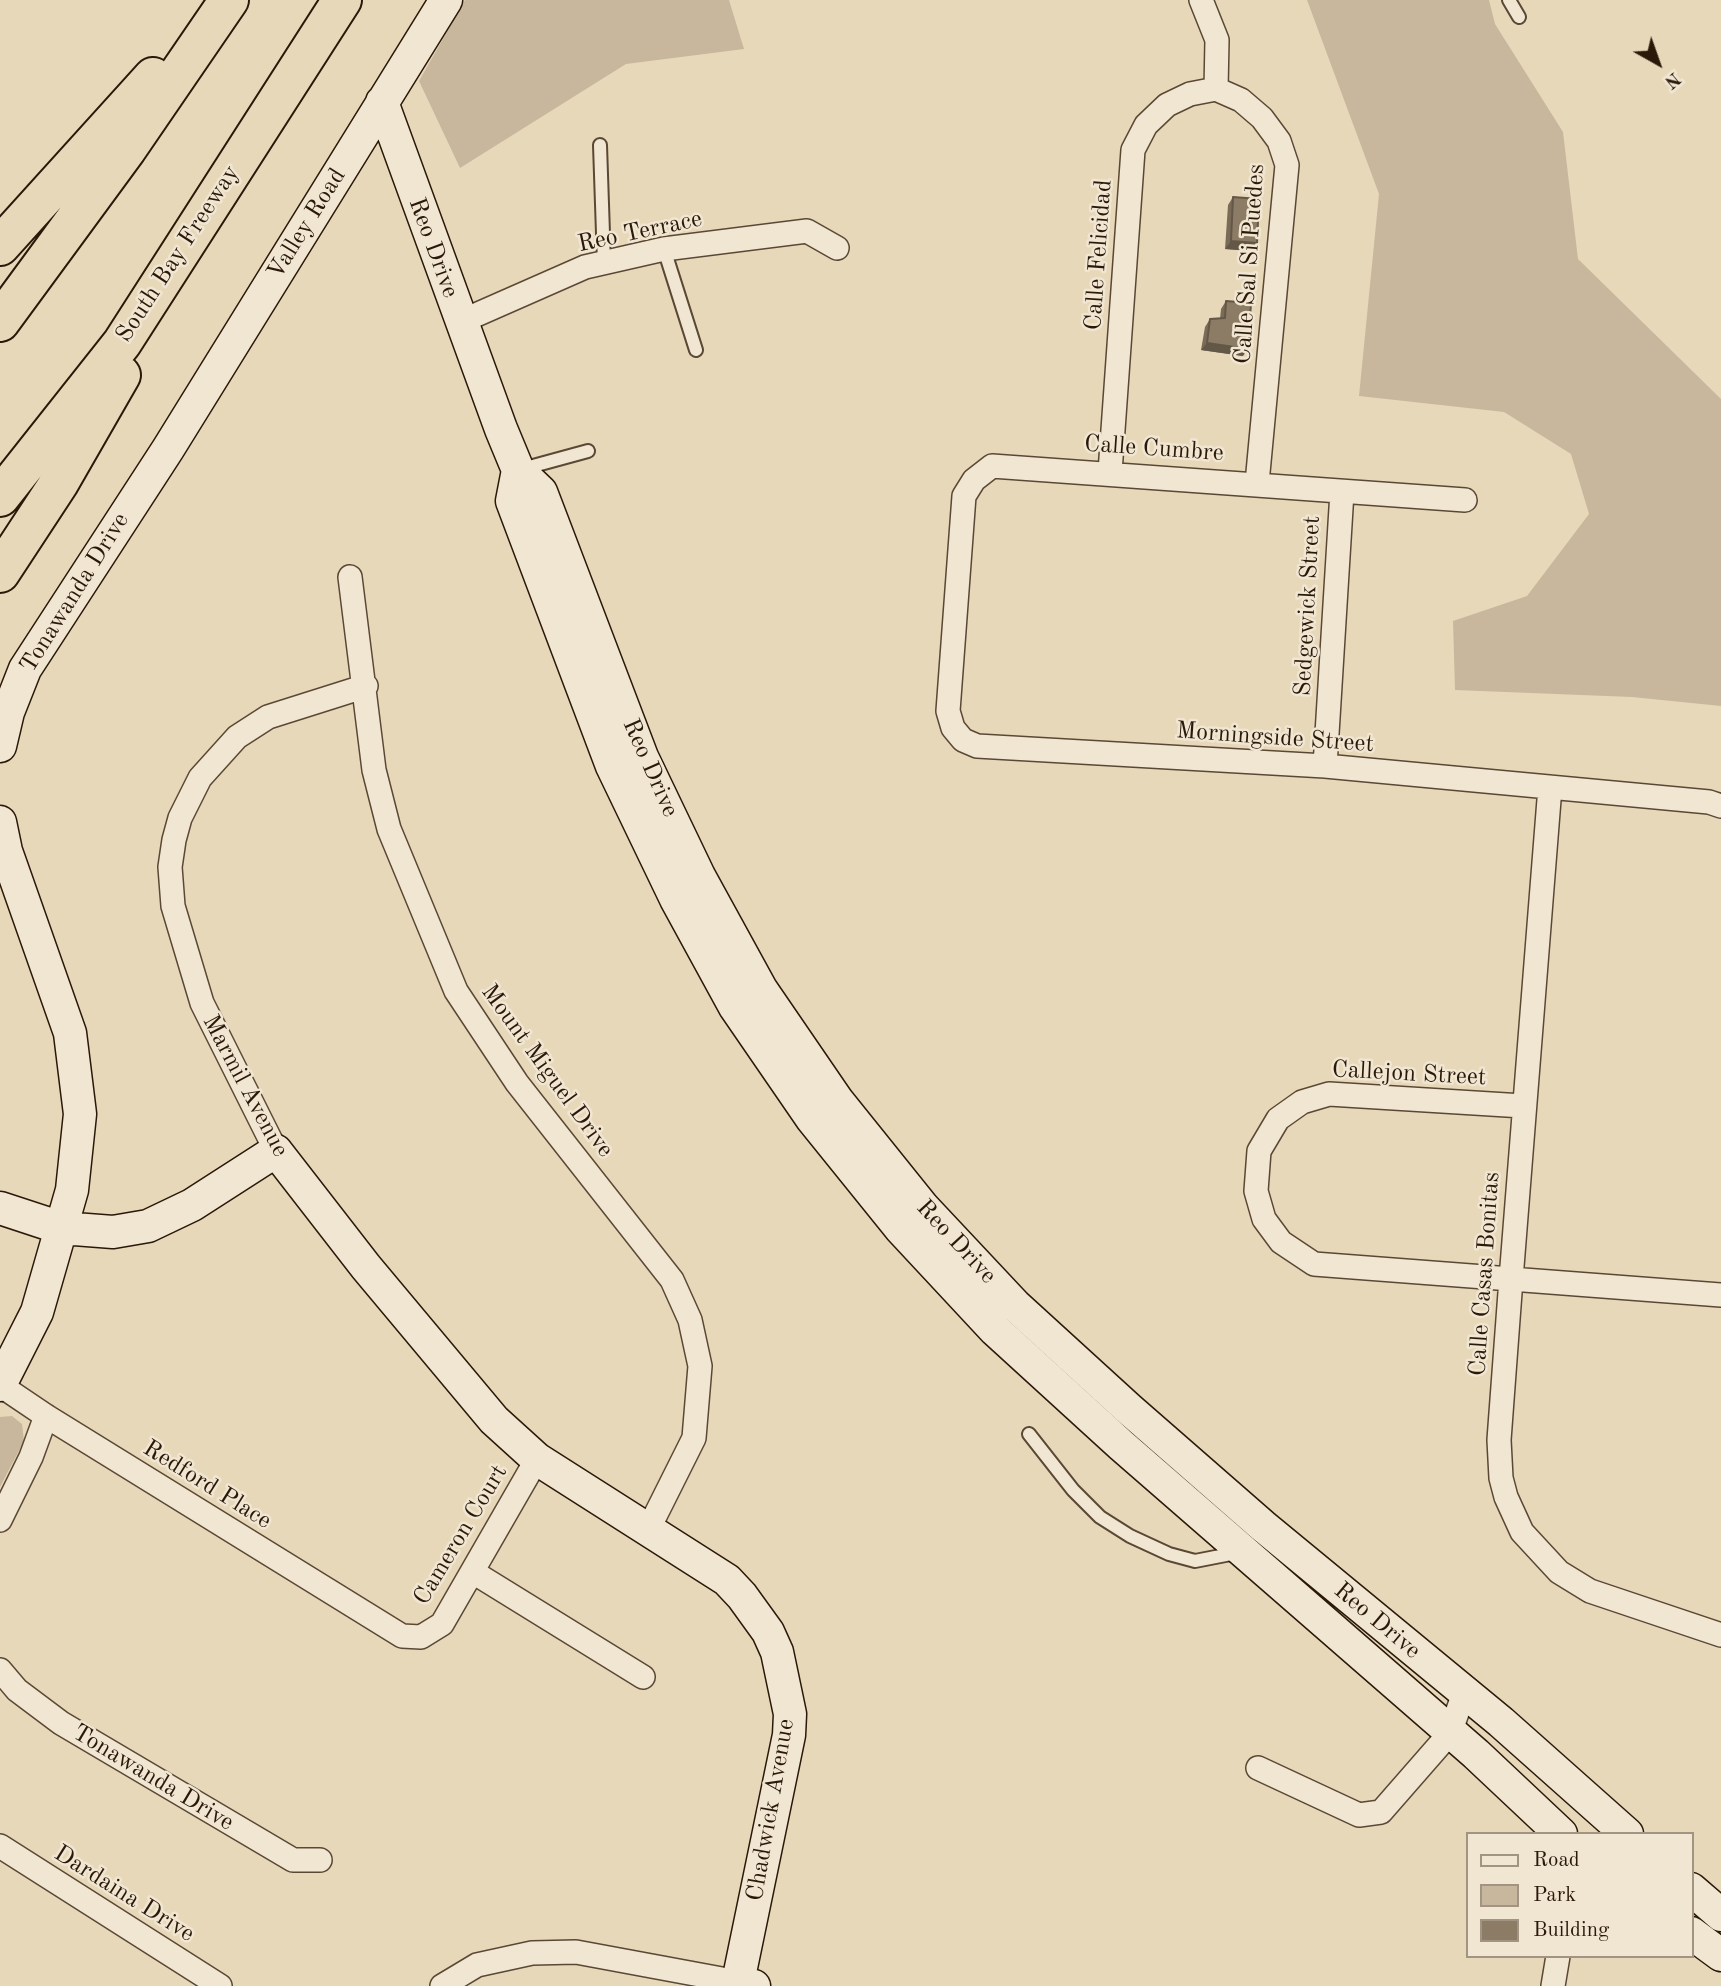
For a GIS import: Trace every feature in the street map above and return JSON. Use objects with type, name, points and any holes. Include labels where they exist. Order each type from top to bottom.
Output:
[{"type":"highway","points":[[0,246],[222,0]]},
{"type":"highway","points":[[0,322],[127,149],[229,0]]},
{"type":"highway","name":"South Bay Freeway","points":[[0,496],[121,343],[342,0]]},
{"type":"highway","points":[[0,573],[59,482],[302,64]]},
{"type":"main road","name":"Valley Road","points":[[168,449],[446,0]]},
{"type":"main road","name":"Reo Drive","points":[[382,102],[460,322],[518,470],[541,492],[642,757],[699,876],[761,989],[837,1100],[923,1207],[1015,1305],[1263,1526],[1464,1692],[1625,1832]]},
{"type":"main road","name":"Tonawanda Drive","points":[[0,746],[8,712],[25,669],[168,449]]},
{"type":"main road","name":"Reo Drive","points":[[518,470],[512,501],[612,766],[676,899],[735,1007],[812,1119],[900,1228],[995,1330],[1559,1832]]},
{"type":"main road","points":[[0,822],[6,851],[70,1033],[80,1114],[72,1190],[37,1312],[0,1385]]},
{"type":"main road","points":[[0,1208],[61,1228],[113,1232],[148,1226],[192,1205],[276,1151]]},
{"type":"main road","name":"Marmil Avenue","points":[[276,1151],[361,1261],[486,1411],[537,1459],[649,1528]]},
{"type":"main road","name":"Chadwick Avenue","points":[[649,1528],[727,1580],[743,1596],[768,1632],[788,1693],[789,1735],[732,1984]]},
{"type":"main road","points":[[1693,1891],[1721,1915]]},
{"type":"main road","points":[[1693,1934],[1721,1955]]},
{"type":"street","points":[[1201,0],[1217,40],[1216,89]]},
{"type":"street","name":"Calle Felicidad","points":[[1110,472],[1133,150],[1146,125],[1167,105],[1190,94],[1216,89]]},
{"type":"street","name":"Calle Sal Si Puedes","points":[[1216,89],[1241,100],[1262,118],[1279,141],[1287,164],[1257,483]]},
{"type":"street","name":"Reo Terrace","points":[[460,322],[585,267],[664,250],[807,231],[837,248]]},
{"type":"street","name":"Calle Cumbre","points":[[956,608],[964,496],[981,474],[992,466],[1110,472],[1465,500]]},
{"type":"street","name":"Sedgewick Street","points":[[1325,766],[1342,492]]},
{"type":"street","name":"Mount Miguel Drive","points":[[350,577],[366,687],[374,770],[389,830],[456,991],[517,1083],[672,1280],[690,1320],[700,1366],[694,1438],[649,1528]]},
{"type":"street","name":"Morningside Street","points":[[956,608],[948,711],[953,728],[970,744],[1325,766],[1709,802],[1721,806]]},
{"type":"street","name":"Marmil Avenue","points":[[276,1151],[202,1003],[173,906],[170,867],[174,840],[180,818],[200,778],[237,737],[268,717],[366,687]]},
{"type":"street","name":"Calle Casas Bonitas","points":[[1550,787],[1523,1106],[1499,1459],[1506,1497],[1522,1532],[1545,1560],[1582,1587],[1721,1635]]},
{"type":"street","name":"Callejon Street","points":[[1511,1279],[1314,1264],[1291,1251],[1272,1231],[1259,1205],[1255,1177],[1259,1151],[1270,1128],[1289,1109],[1315,1097],[1329,1094],[1523,1106]]},
{"type":"street","points":[[1511,1279],[1721,1294]]},
{"type":"street","name":"Redford Place","points":[[0,1385],[387,1628]]},
{"type":"street","points":[[0,1520],[31,1457],[46,1416]]},
{"type":"street","name":"Cameron Court","points":[[387,1628],[402,1636],[421,1637],[442,1623],[537,1459]]},
{"type":"street","points":[[473,1572],[643,1677]]},
{"type":"street","name":"Tonawanda Drive","points":[[0,1670],[17,1690],[61,1723],[293,1860],[320,1860]]},
{"type":"street","points":[[1258,1768],[1359,1815],[1381,1812],[1450,1733],[1464,1692]]},
{"type":"street","name":"Dardaina Drive","points":[[0,1846],[220,1986]]},
{"type":"street","points":[[442,1986],[477,1965],[532,1953],[576,1952],[732,1984]]},
{"type":"street","points":[[1553,1986],[1558,1958]]},
{"type":"lane","points":[[1509,0],[1519,17]]},
{"type":"lane","points":[[600,145],[604,263]]},
{"type":"lane","points":[[664,250],[696,349]]},
{"type":"lane","points":[[518,470],[588,452]]},
{"type":"lane","points":[[1029,1434],[1073,1490],[1100,1517],[1130,1536],[1169,1555],[1195,1561],[1244,1551]]},
{"type":"green space","points":[[465,0],[729,0],[744,49],[626,64],[460,168],[419,81]]},
{"type":"green space","points":[[1307,0],[1489,0],[1495,24],[1563,132],[1578,259],[1721,399],[1721,706],[1632,697],[1455,690],[1453,621],[1527,596],[1589,514],[1571,454],[1504,412],[1359,396],[1379,194]]},
{"type":"green space","points":[[12,1416],[22,1424],[24,1441],[0,1487],[0,1417]]},
{"type":"building","points":[[1233,197],[1259,199],[1257,243],[1231,241]]},
{"type":"building","points":[[1226,301],[1251,303],[1248,349],[1207,343],[1210,319],[1225,318]]}]
